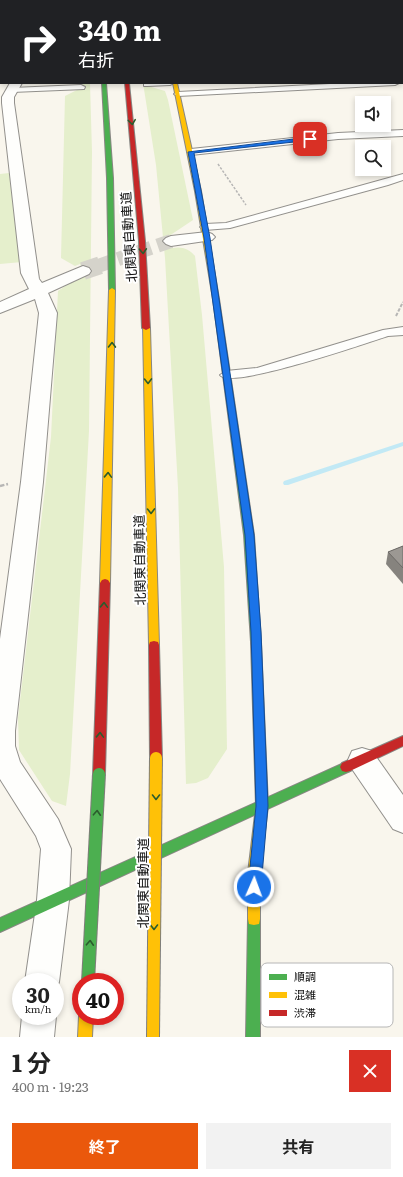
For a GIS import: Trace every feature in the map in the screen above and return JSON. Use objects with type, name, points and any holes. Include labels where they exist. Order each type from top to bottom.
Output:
[{"type":"main road","name":"北関東自動車道","points":[[88,973],[99,774],[112,343],[112,248],[109,132],[104,84]]},
{"type":"main road","name":"北関東自動車道","points":[[127,84],[142,241],[147,340],[156,758],[154,1037]]},
{"type":"main road","points":[[175,84],[191,152],[206,232],[249,535],[256,632],[262,806],[254,872],[253,1037]]},
{"type":"main road","points":[[0,925],[403,741]]},
{"type":"main road","points":[[85,1037],[86,1025]]},
{"type":"street","points":[[14,86],[8,98],[8,103],[26,251],[32,282],[46,301],[48,313],[32,482],[1,731],[1,746],[8,767],[48,830],[56,849],[53,900],[43,973]]},
{"type":"street","points":[[171,241],[206,232]]},
{"type":"street","points":[[0,308],[83,271]]},
{"type":"street","points":[[362,760],[403,819]]},
{"type":"street","points":[[37,1037],[38,1025]]},
{"type":"lane","points":[[178,94],[375,84]]},
{"type":"lane","points":[[14,86],[82,86]]},
{"type":"lane","points":[[191,152],[338,136],[403,133]]},
{"type":"lane","points":[[206,232],[403,177]]},
{"type":"lane","points":[[226,375],[240,375],[258,372],[388,333],[403,331]]},
{"type":"path","points":[[207,151],[213,156],[255,218]]},
{"type":"green space","points":[[82,84],[90,84],[92,152],[89,431],[70,774],[66,806],[52,801],[19,750],[18,718],[51,437],[58,291],[77,278],[85,276],[80,264],[75,266],[61,258],[65,96],[81,88]]},
{"type":"green space","points":[[143,84],[147,84],[148,86],[165,91],[193,220],[169,236],[173,248],[179,247],[185,249],[195,256],[202,315],[224,567],[227,749],[208,778],[196,783],[186,784],[178,488],[165,258],[156,165]]},
{"type":"green space","points":[[9,173],[22,262],[0,264],[0,174]]},
{"type":"building","points":[[403,546],[403,568],[388,552]]},
{"type":"waterway","points":[[286,483],[403,444]]},
{"type":"tunnel","points":[[98,266],[171,241]]},
{"type":"tunnel","points":[[83,271],[98,266]]},
{"type":"traffic: fast","points":[[104,84],[110,178],[112,290]]},
{"type":"traffic: fast","points":[[216,299],[249,535],[256,642]]},
{"type":"traffic: fast","points":[[0,925],[346,767]]},
{"type":"traffic: fast","points":[[88,973],[99,774]]},
{"type":"traffic: fast","points":[[253,1037],[254,919]]},
{"type":"traffic: slow","points":[[175,84],[198,191],[216,299]]},
{"type":"traffic: slow","points":[[105,583],[112,290]]},
{"type":"traffic: slow","points":[[146,328],[154,645]]},
{"type":"traffic: slow","points":[[254,919],[254,873],[262,806],[256,642]]},
{"type":"traffic: slow","points":[[153,1037],[156,758]]},
{"type":"traffic: slow","points":[[85,1037],[86,1025]]},
{"type":"traffic: jam","points":[[127,84],[142,241],[146,328]]},
{"type":"traffic: jam","points":[[99,774],[105,583]]},
{"type":"traffic: jam","points":[[154,645],[156,758]]},
{"type":"traffic: jam","points":[[346,767],[403,741]]},
{"type":"route","points":[[254,887],[254,872],[262,806],[256,632],[249,535],[207,238],[191,152],[310,139]]}]
